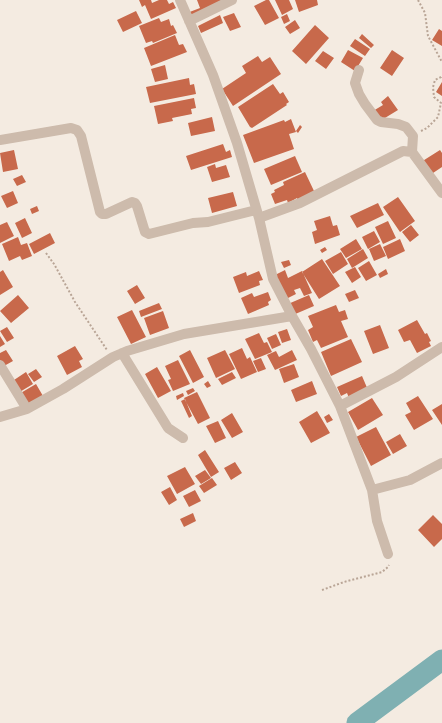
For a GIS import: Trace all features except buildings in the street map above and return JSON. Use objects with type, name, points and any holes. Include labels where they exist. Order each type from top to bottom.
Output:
[{"type":"street","points":[[180,0],[213,75],[237,143],[258,214],[273,279],[340,406],[372,490],[377,521],[388,554]]},
{"type":"street","points":[[189,21],[232,0]]},
{"type":"street","points":[[359,70],[355,83],[365,104],[377,120],[406,127],[413,136],[412,152],[442,193]]},
{"type":"street","points":[[0,140],[71,128],[77,130],[81,136],[100,212],[102,214],[106,214],[132,202],[135,203],[138,206],[145,232],[150,234],[193,223],[258,214],[300,203],[398,153],[403,151],[412,152]]},
{"type":"street","points":[[0,417],[27,409],[63,389],[117,355],[184,334],[292,316]]},
{"type":"street","points":[[340,406],[396,377],[442,348]]},
{"type":"street","points":[[117,355],[168,428],[183,438]]},
{"type":"street","points":[[0,365],[27,409]]},
{"type":"street","points":[[372,490],[410,480],[442,463]]},
{"type":"path","points":[[418,0],[424,13],[428,36],[442,62]]},
{"type":"path","points":[[413,136],[427,128],[438,117],[441,103],[434,97],[433,87],[436,80],[442,75]]},
{"type":"path","points":[[46,253],[54,264],[75,302],[117,355]]},
{"type":"path","points":[[322,590],[344,582],[382,572],[388,567],[390,561],[388,554]]},
{"type":"waterway","points":[[357,723],[442,660]]}]
